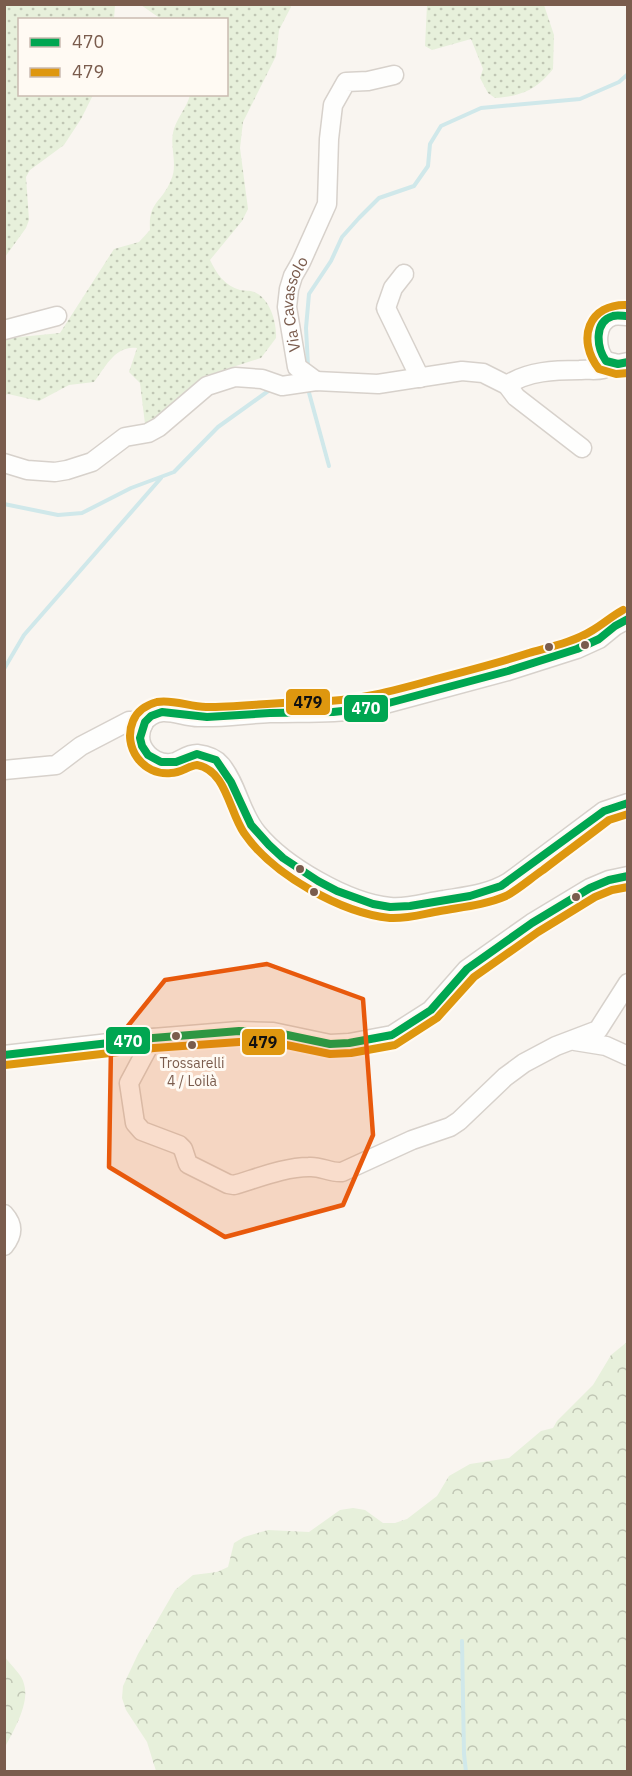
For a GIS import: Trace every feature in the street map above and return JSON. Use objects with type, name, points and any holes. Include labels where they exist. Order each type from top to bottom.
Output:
[{"type":"street","name":"Via Cavassolo","points":[[394,75],[368,81],[346,82],[333,105],[329,139],[327,204],[301,262],[292,276],[289,289],[287,307],[296,376],[316,381],[378,384],[473,371],[492,376],[507,385],[516,397],[582,448]]},
{"type":"street","points":[[404,274],[393,288],[386,308],[420,378]]},
{"type":"street","points":[[4,330],[57,316]]},
{"type":"street","points":[[507,385],[516,379],[538,373],[603,369],[606,361],[597,344],[601,327],[611,317],[627,316]]},
{"type":"street","points":[[606,361],[618,364],[627,362]]},
{"type":"street","points":[[4,463],[27,470],[55,472],[67,470],[92,462],[125,437],[148,433],[159,428],[207,386],[235,377],[262,379],[282,386],[296,376]]},
{"type":"street","points":[[622,804],[604,811],[495,890],[474,896],[393,908],[364,902],[340,892],[278,853],[248,821],[230,780],[218,762],[207,756],[196,754],[169,763],[154,760],[145,752],[140,741],[142,725],[153,715],[162,712],[197,717],[350,712],[370,708],[508,671],[576,649],[599,639],[627,620]]},
{"type":"street","points":[[4,770],[56,765],[81,746],[120,725],[133,720],[142,725]]},
{"type":"street","points":[[4,1055],[239,1031],[273,1032],[330,1044],[360,1042],[392,1035],[431,1010],[467,969],[532,923],[590,888],[627,876]]},
{"type":"street","points":[[153,1038],[129,1083],[135,1123],[142,1131],[180,1145],[188,1164],[231,1185],[305,1167],[342,1172],[412,1140],[450,1127],[513,1071],[538,1055],[598,1030],[627,983]]},
{"type":"street","points":[[574,1041],[623,1051]]},
{"type":"street","points":[[4,1214],[12,1228],[4,1246]]},
{"type":"highlighted area","points":[[267,964],[363,999],[373,1135],[343,1205],[225,1237],[109,1167],[111,1047],[165,980]]},
{"type":"green space","points":[[5,4],[115,5],[114,18],[18,18],[18,96],[92,96],[64,145],[30,170],[26,177],[29,220],[26,228],[5,257]]},
{"type":"green space","points":[[141,5],[290,5],[291,7],[279,30],[276,56],[243,122],[240,148],[248,209],[242,221],[210,260],[225,282],[240,290],[260,295],[274,318],[276,338],[261,358],[202,377],[176,404],[153,421],[145,424],[140,383],[129,372],[137,348],[129,348],[117,354],[94,382],[69,385],[39,401],[5,395],[5,341],[10,338],[60,333],[114,249],[139,242],[150,230],[153,208],[167,188],[173,174],[173,133],[190,96],[228,96],[228,18],[160,18]]},
{"type":"green space","points":[[427,5],[544,5],[554,35],[553,69],[541,82],[528,91],[495,98],[488,93],[480,78],[483,69],[471,39],[432,50],[425,46]]},
{"type":"green space","points":[[627,1342],[627,1771],[156,1771],[147,1742],[126,1710],[122,1698],[123,1686],[138,1654],[175,1590],[193,1575],[217,1572],[228,1567],[234,1543],[244,1537],[268,1530],[309,1532],[340,1510],[353,1508],[365,1510],[383,1523],[395,1523],[407,1519],[437,1496],[449,1476],[470,1464],[509,1458],[541,1431],[553,1428],[557,1421],[593,1385],[611,1355]]},
{"type":"green space","points":[[5,1657],[21,1677],[25,1699],[13,1733],[5,1747]]},
{"type":"waterway","points":[[308,366],[306,328],[309,294],[331,261],[342,237],[359,218],[379,198],[414,186],[428,166],[430,144],[441,126],[481,108],[580,99],[619,82],[628,74]]},
{"type":"waterway","points":[[4,504],[58,515],[82,513],[131,488],[174,472],[218,427],[271,389]]},
{"type":"waterway","points":[[308,389],[329,466]]},
{"type":"waterway","points":[[4,669],[24,635],[161,478]]},
{"type":"waterway","points":[[462,1641],[466,1772]]},
{"type":"transit line","name":"479","points":[[628,305],[603,310],[590,325],[588,335],[588,346],[599,369],[616,374],[628,373]]},
{"type":"transit line","name":"470","points":[[628,316],[615,316],[607,319],[602,324],[599,336],[600,349],[606,361],[618,364],[628,362]]},
{"type":"transit line","name":"479","points":[[623,610],[593,630],[570,641],[375,695],[344,700],[219,707],[157,702],[139,711],[133,721],[130,741],[137,758],[152,770],[161,773],[175,773],[197,765],[207,768],[221,783],[244,833],[256,848],[290,877],[330,900],[371,915],[390,918],[409,917],[490,902],[506,896],[609,820],[628,814]]},
{"type":"transit line","name":"470","points":[[628,619],[599,639],[577,649],[508,671],[370,708],[333,712],[207,717],[162,712],[151,716],[145,722],[140,738],[148,755],[161,762],[176,762],[197,754],[216,760],[231,782],[251,825],[283,858],[337,891],[373,904],[390,907],[470,896],[501,886],[604,811],[628,803]]},
{"type":"transit line","name":"470","points":[[4,1055],[239,1031],[273,1032],[330,1044],[392,1035],[431,1010],[467,969],[532,923],[590,888],[609,880],[628,876]]},
{"type":"transit line","name":"479","points":[[5,1065],[154,1048],[239,1042],[272,1042],[330,1054],[351,1053],[395,1045],[437,1018],[474,977],[538,932],[595,897],[628,887]]},
{"type":"place","name":"Trossarelli 4 / Loilà","points":[[192,1045]]}]
